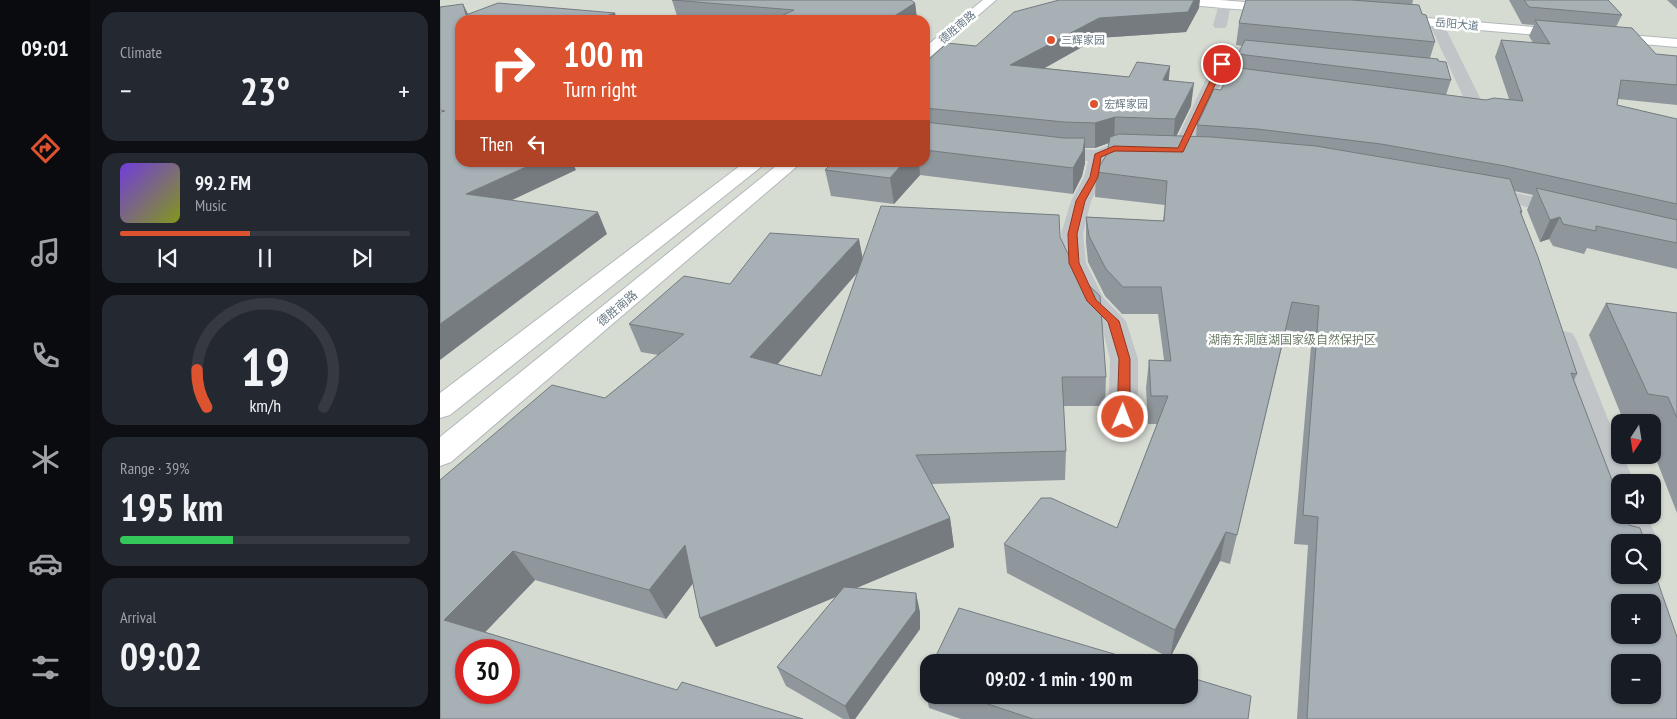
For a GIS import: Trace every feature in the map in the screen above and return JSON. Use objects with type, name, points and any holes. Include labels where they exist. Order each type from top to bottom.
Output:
[{"type":"main road","name":"德胜南路","points":[[930,50],[990,0]]},
{"type":"main road","points":[[1178,0],[1292,10]]},
{"type":"main road","name":"岳阳大道","points":[[1390,7],[1677,30]]},
{"type":"main road","name":"岳阳大道","points":[[1378,18],[1677,43]]},
{"type":"main road","points":[[440,408],[752,167]]},
{"type":"main road","name":"德胜南路","points":[[440,454],[787,167]]},
{"type":"street","points":[[1220,25],[1225,4]]},
{"type":"street","points":[[1436,23],[1479,112],[1440,107]]},
{"type":"street","points":[[1190,151],[1179,138],[1203,74],[1218,43]]},
{"type":"street","points":[[1190,151],[1227,50],[1285,56]]},
{"type":"street","points":[[1442,73],[1461,75]]},
{"type":"street","points":[[1216,77],[1275,85]]},
{"type":"street","points":[[1025,150],[1098,156],[1114,149],[1190,151]]},
{"type":"street","points":[[1098,156],[1094,177],[1080,201],[1072,234],[1074,263],[1092,301],[1114,321],[1124,359],[1123,417]]},
{"type":"street","points":[[1466,189],[1584,214]]},
{"type":"street","points":[[1510,197],[1520,224]]},
{"type":"street","points":[[1555,316],[1614,474]]},
{"type":"green space","name":"湖南东洞庭湖国家级自然保护区","points":[[440,0],[1677,0],[1677,719],[440,719]]},
{"type":"building","points":[[672,0],[911,0],[915,3],[896,15],[784,15],[794,10]]},
{"type":"building","points":[[1059,0],[1194,0],[1188,12],[1099,18],[1010,65],[1129,77],[1137,62],[1170,66],[1163,80],[1194,83],[1175,119],[1115,117],[1095,123],[1064,122],[930,109],[930,58],[947,43],[976,46],[1014,12]]},
{"type":"building","points":[[1246,0],[1351,0],[1419,5],[1422,14],[1426,15],[1435,42],[1239,23]]},
{"type":"building","points":[[1524,0],[1608,0],[1622,15],[1529,7]]},
{"type":"building","points":[[498,3],[615,13],[609,15],[466,15]]},
{"type":"building","points":[[463,4],[466,15],[455,15],[455,167],[526,167],[466,194],[598,212],[440,324],[440,112],[445,111],[440,110],[440,7]]},
{"type":"building","points":[[1535,20],[1632,28],[1656,54],[1677,56],[1677,85],[1621,80],[1617,105],[1677,119],[1677,204],[1505,166],[1381,144],[1257,129],[1197,125],[1214,89],[1221,90],[1232,67],[1486,100],[1494,98],[1523,101],[1501,40],[1550,44]]},
{"type":"building","points":[[1245,40],[1438,59],[1438,61],[1446,62],[1451,80],[1238,54]]},
{"type":"building","points":[[930,123],[1064,138],[1085,138],[1083,151],[1073,168],[930,151]]},
{"type":"building","points":[[1119,134],[1212,137],[1316,146],[1510,179],[1577,374],[1571,373],[1611,477],[1611,524],[1629,524],[1640,528],[1642,534],[1611,534],[1611,584],[1659,584],[1677,637],[1677,719],[1307,719],[1318,517],[1303,515],[1319,306],[1292,302],[1237,535],[1226,532],[1175,630],[1004,544],[1041,498],[1051,498],[1117,528],[1168,396],[1151,396],[1149,360],[1171,361],[1161,287],[1123,287],[1106,269],[1089,236],[1086,217],[1164,221],[1167,181],[1096,172],[1107,154],[1110,137]]},
{"type":"building","points":[[828,167],[900,167],[890,178],[825,170]]},
{"type":"building","points":[[1536,188],[1677,220],[1677,243],[1596,226],[1596,231],[1563,224],[1560,217],[1550,220]]},
{"type":"building","points":[[881,206],[1059,215],[1060,237],[1078,275],[1100,296],[1106,377],[1062,377],[1066,451],[916,455],[950,518],[700,618],[685,545],[649,590],[513,551],[444,620],[507,639],[455,639],[455,704],[520,704],[520,643],[677,690],[682,682],[803,719],[440,719],[440,480],[552,385],[605,398],[684,334],[629,324],[684,276],[730,284],[770,233],[859,239],[750,357],[821,376]]},
{"type":"building","points":[[1606,303],[1677,313],[1677,418],[1668,397],[1648,394]]},
{"type":"building","points":[[844,587],[916,593],[916,610],[845,706],[777,667]]},
{"type":"building","points":[[959,608],[1114,654],[937,654]]},
{"type":"building","points":[[1198,680],[1251,696],[1248,719],[1033,719],[988,704],[1198,704]]},
{"type":"place","name":"三辉家园","points":[[1051,40]]},
{"type":"place","name":"宏辉家园","points":[[1094,104]]},
{"type":"route","points":[[1123,417],[1124,359],[1114,321],[1092,301],[1074,263],[1072,234],[1080,201],[1094,177],[1098,156],[1114,149],[1180,151],[1222,64]]}]
